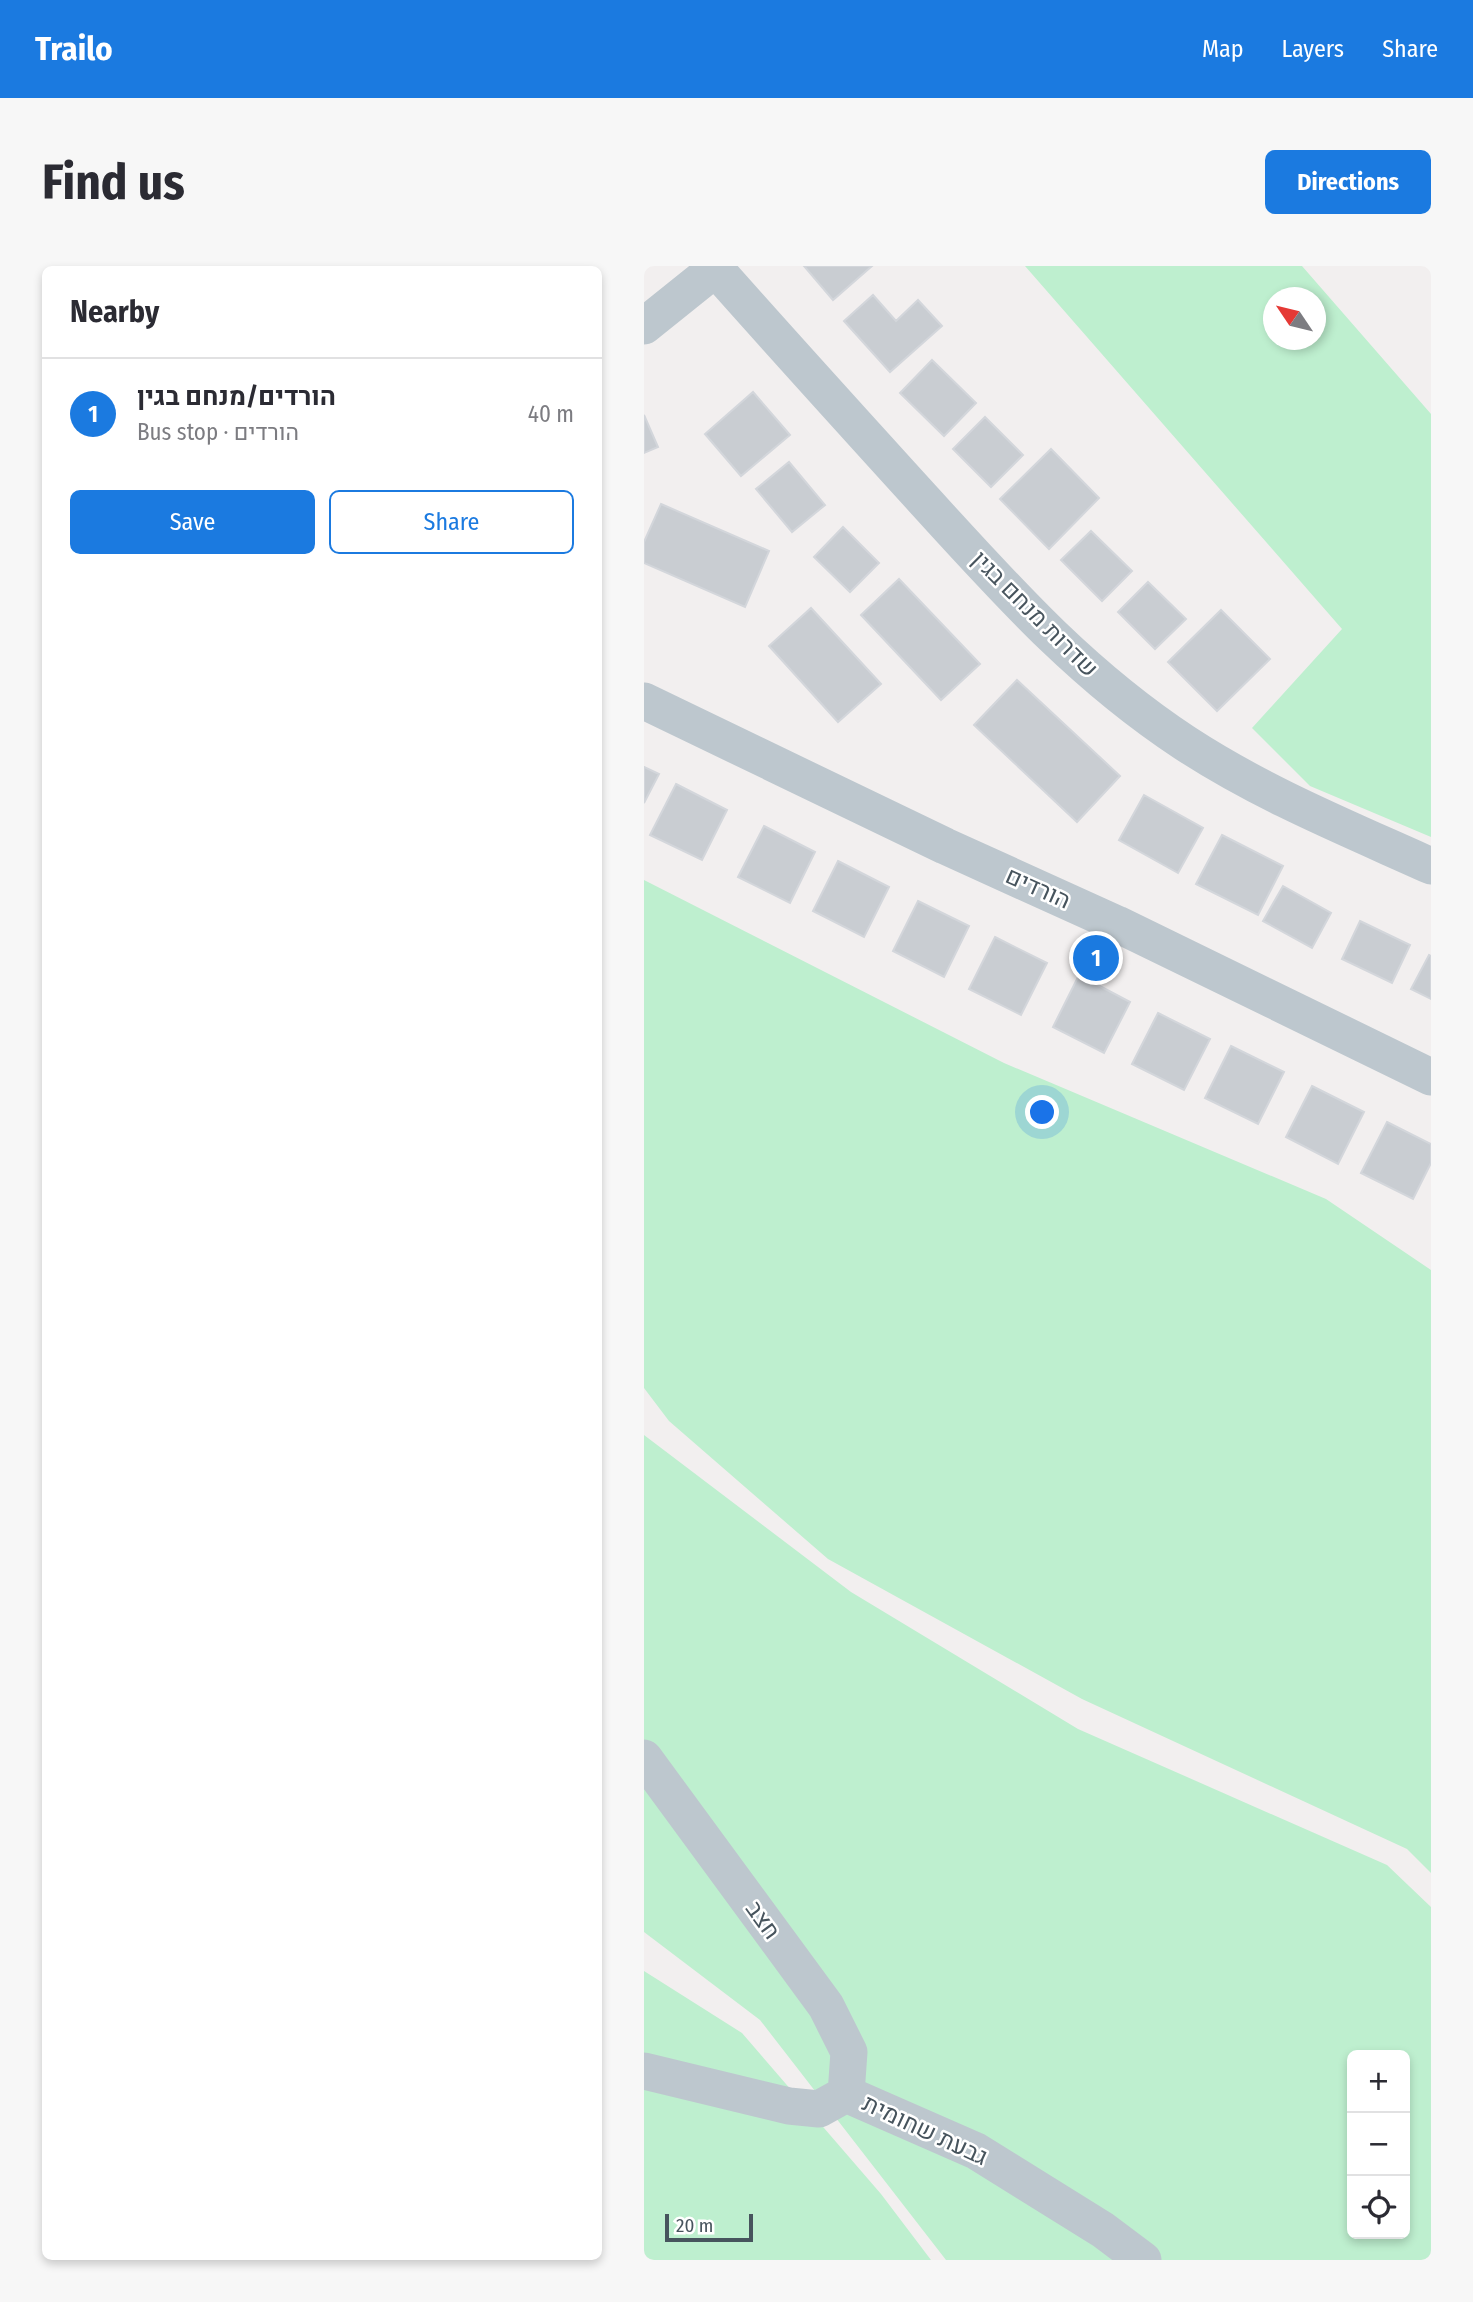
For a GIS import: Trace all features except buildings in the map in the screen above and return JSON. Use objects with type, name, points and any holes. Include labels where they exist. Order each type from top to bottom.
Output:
[{"type":"street","points":[[644,326],[714,268]]},
{"type":"street","name":"שדרות מנחם בגין","points":[[714,268],[1033,620],[1094,675],[1143,714],[1244,780],[1311,814],[1431,866]]},
{"type":"street","name":"הורדים","points":[[644,702],[944,846],[1117,924],[1431,1077]]},
{"type":"street","name":"חצב","points":[[644,1758],[826,2006],[849,2052],[846,2094]]},
{"type":"street","name":"גבעת שחומית","points":[[644,2071],[789,2106],[819,2109],[846,2094],[976,2151],[1103,2230],[1143,2260]]},
{"type":"green space","points":[[1025,266],[1302,266],[1320,287],[1263,287],[1263,350],[1326,350],[1326,294],[1431,414],[1431,837],[1310,786],[1252,728],[1342,629]]},
{"type":"green space","points":[[644,880],[1004,1063],[1326,1199],[1431,1270],[1431,1873],[1407,1849],[1082,1699],[828,1559],[669,1421],[644,1388]]},
{"type":"green space","points":[[644,1435],[851,1592],[1078,1729],[1387,1865],[1431,1907],[1431,2260],[946,2260],[760,2020],[644,1932]]},
{"type":"green space","points":[[644,1971],[742,2033],[881,2194],[931,2260],[644,2260]]},
{"type":"place","name":"הורדים/מנחם בגין","points":[[1096,958]]}]
